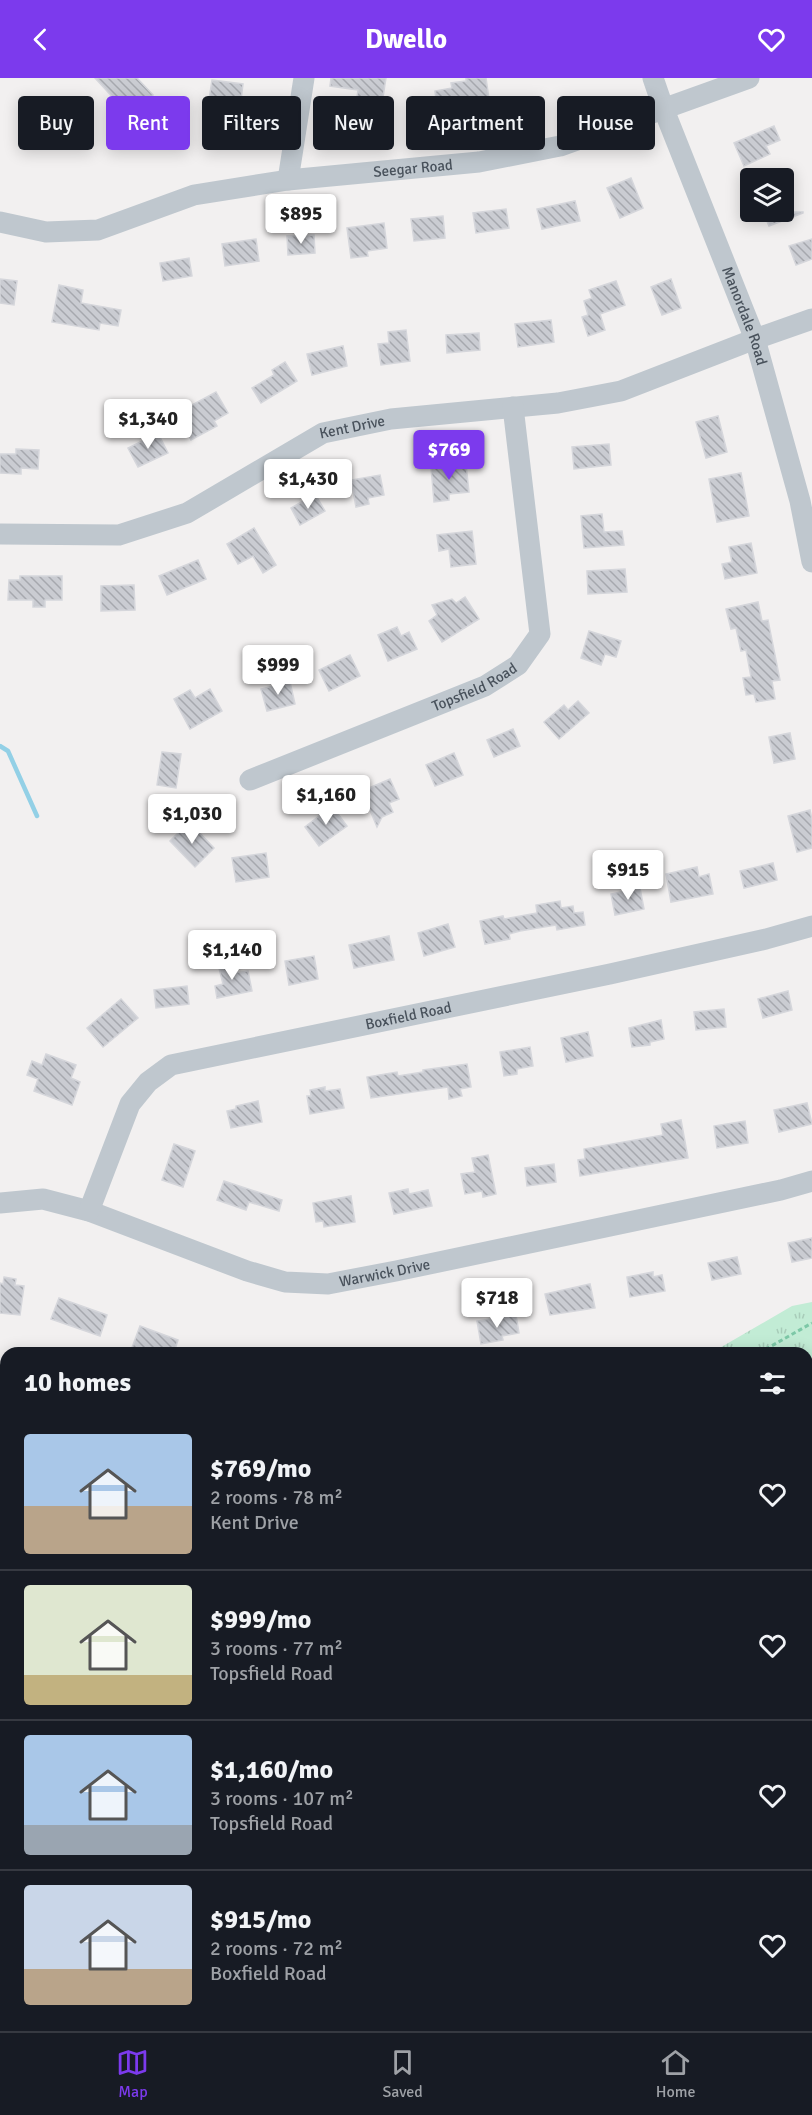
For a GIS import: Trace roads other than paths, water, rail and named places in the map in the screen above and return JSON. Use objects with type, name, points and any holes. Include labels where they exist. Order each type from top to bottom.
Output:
[{"type":"street","points":[[288,180],[304,78]]},
{"type":"street","name":"Manordale Road","points":[[653,78],[755,339],[800,501],[812,562]]},
{"type":"street","name":"Seegar Road","points":[[0,222],[46,232],[98,230],[194,195],[288,180],[480,162],[560,147],[749,78]]},
{"type":"street","name":"Kent Drive","points":[[0,534],[119,535],[187,513],[323,433],[391,419],[558,403],[621,391],[812,319]]},
{"type":"street","name":"Topsfield Road","points":[[250,780],[484,686],[518,665],[540,634],[513,407]]},
{"type":"street","name":"Boxfield Road","points":[[89,1211],[130,1104],[148,1082],[171,1065],[621,972],[766,939],[812,926]]},
{"type":"street","name":"Warwick Drive","points":[[0,1203],[43,1199],[89,1211],[247,1271],[285,1282],[328,1284],[747,1197],[812,1181]]},
{"type":"waterway","points":[[0,746],[8,751],[37,816]]}]
